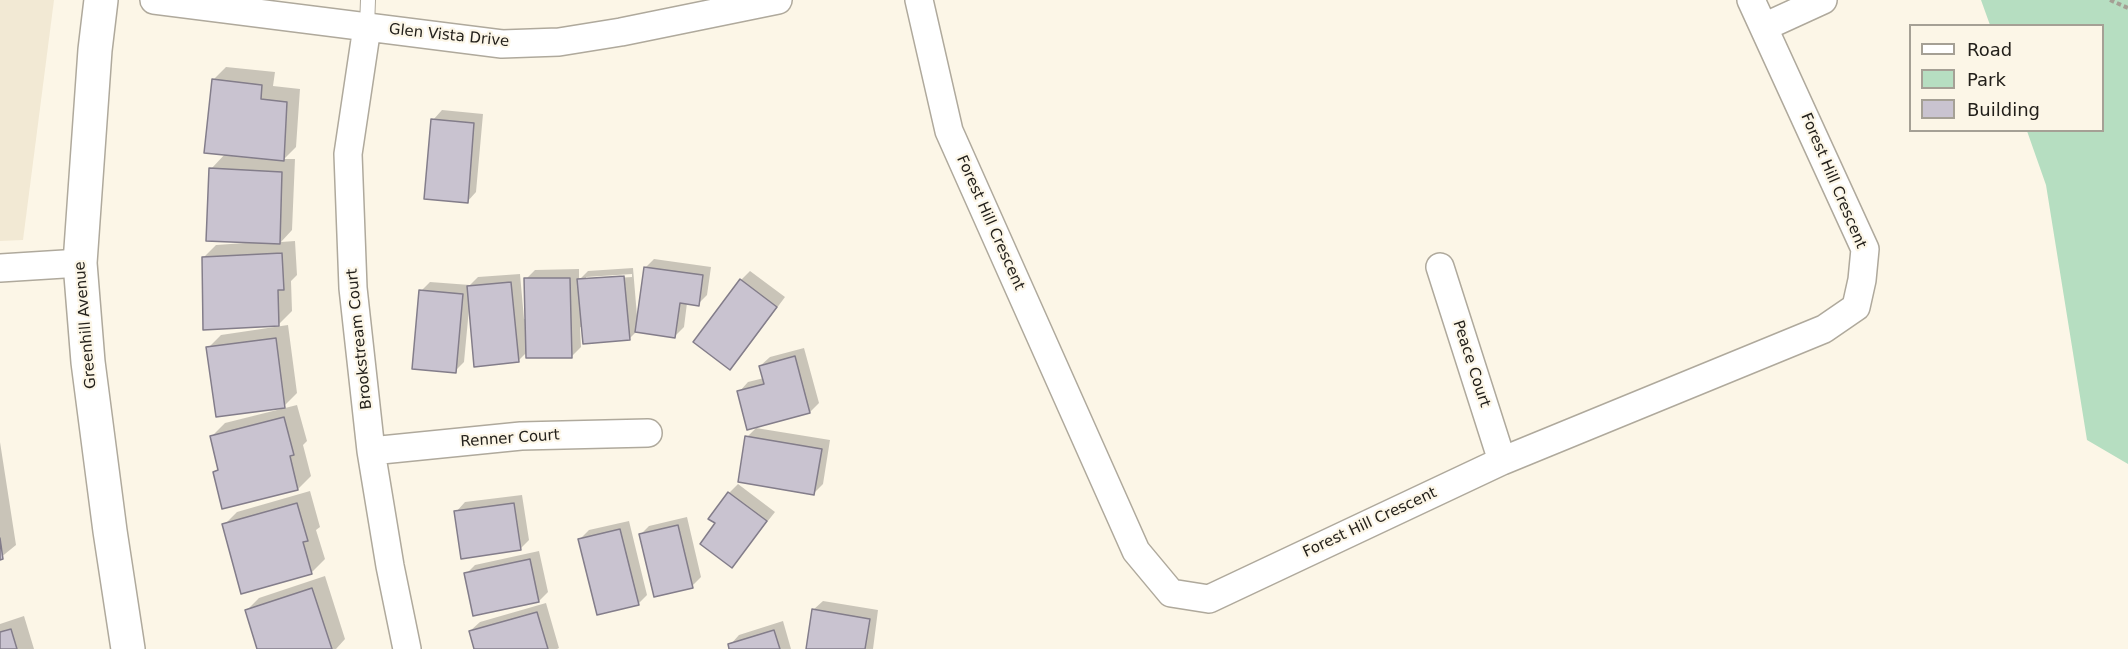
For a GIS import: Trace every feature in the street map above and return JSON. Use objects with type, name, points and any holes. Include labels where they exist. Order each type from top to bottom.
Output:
[{"type":"street","name":"Greenhill Avenue","points":[[101,0],[95,51],[80,263],[91,384],[128,649]]},
{"type":"street","name":"Glen Vista Drive","points":[[154,0],[502,44],[559,42],[621,32],[778,0]]},
{"type":"street","name":"Forest Hill Crescent","points":[[919,0],[949,131],[1136,551],[1171,593],[1209,599],[1502,461],[1824,329],[1856,307],[1865,249],[1751,0]]},
{"type":"street","points":[[1764,27],[1823,0]]},
{"type":"street","name":"Brookstream Court","points":[[367,27],[348,154],[353,288],[371,452],[390,566],[407,649]]},
{"type":"street","points":[[0,268],[80,263]]},
{"type":"street","name":"Peace Court","points":[[1440,267],[1502,461]]},
{"type":"street","name":"Renner Court","points":[[371,452],[521,436],[648,433]]},
{"type":"lane","points":[[367,27],[368,0]]},
{"type":"path","points":[[2110,0],[2128,8]]},
{"type":"shaded area","points":[[0,0],[54,0],[23,240],[0,241]]},
{"type":"green space","points":[[1981,0],[2128,0],[2128,464],[2087,440],[2046,185],[2027,132],[2104,132],[2104,24],[1990,24]]},
{"type":"building","points":[[212,79],[262,85],[261,99],[287,102],[284,161],[204,153]]},
{"type":"building","points":[[431,119],[474,123],[468,203],[424,199]]},
{"type":"building","points":[[209,168],[282,172],[280,244],[206,241]]},
{"type":"building","points":[[282,253],[284,290],[278,290],[279,326],[203,330],[202,257]]},
{"type":"building","points":[[644,267],[703,275],[699,306],[680,303],[675,338],[635,332]]},
{"type":"building","points":[[624,276],[630,340],[583,344],[577,279]]},
{"type":"building","points":[[524,278],[570,278],[572,358],[526,358]]},
{"type":"building","points":[[740,279],[777,307],[730,370],[693,342]]},
{"type":"building","points":[[511,282],[519,362],[474,367],[467,286]]},
{"type":"building","points":[[419,290],[463,294],[456,373],[412,369]]},
{"type":"building","points":[[276,338],[285,408],[216,417],[206,347]]},
{"type":"building","points":[[795,356],[810,413],[747,430],[737,391],[764,384],[759,366]]},
{"type":"building","points":[[284,417],[294,455],[290,456],[298,490],[222,509],[213,472],[218,470],[210,436]]},
{"type":"building","points":[[745,436],[822,449],[814,495],[738,482]]},
{"type":"building","points":[[728,492],[767,521],[732,568],[700,544],[715,523],[708,519]]},
{"type":"building","points":[[297,503],[308,541],[303,542],[312,574],[241,594],[222,524]]},
{"type":"building","points":[[514,503],[521,550],[461,559],[454,511]]},
{"type":"building","points":[[678,525],[693,588],[654,597],[639,534]]},
{"type":"building","points":[[620,529],[639,605],[597,615],[578,539]]},
{"type":"building","points":[[0,538],[3,559],[0,560]]},
{"type":"building","points":[[530,559],[539,602],[473,616],[464,573]]},
{"type":"building","points":[[312,588],[332,649],[257,649],[245,610]]},
{"type":"building","points":[[812,609],[870,619],[865,649],[806,649]]},
{"type":"building","points":[[537,612],[548,649],[474,649],[469,631]]},
{"type":"building","points":[[11,629],[17,649],[0,649],[0,632]]},
{"type":"building","points":[[774,630],[780,649],[729,649],[728,644]]}]
